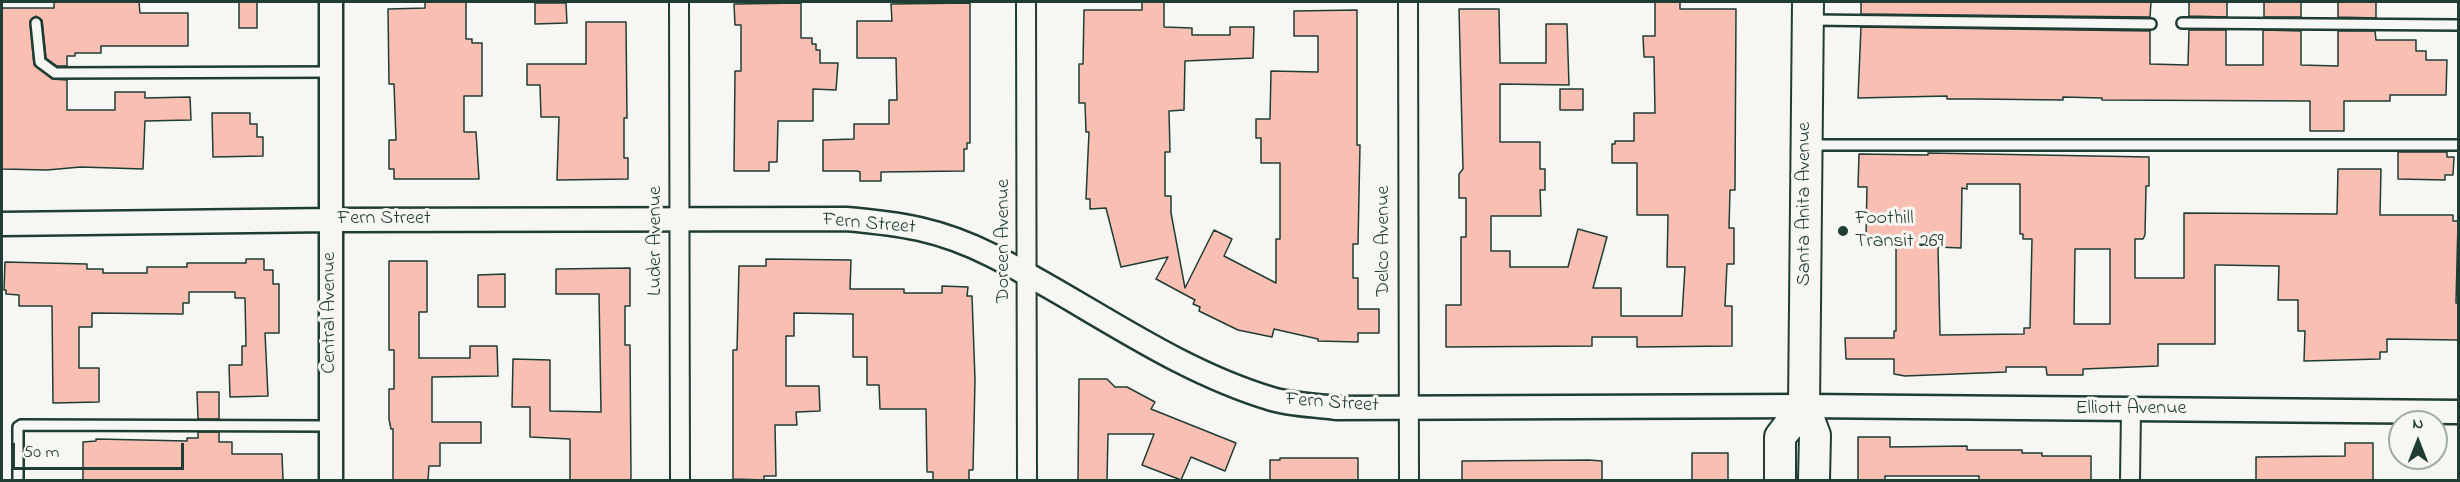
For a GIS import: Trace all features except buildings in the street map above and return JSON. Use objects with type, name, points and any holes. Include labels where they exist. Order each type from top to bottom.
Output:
[{"type":"main road","name":"Santa Anita Avenue","points":[[1807,11],[1804,406],[1815,435],[1814,480]]},
{"type":"main road","points":[[1780,480],[1780,436],[1804,406]]},
{"type":"street","name":"Central Avenue","points":[[331,2],[331,480]]},
{"type":"street","name":"Luder Avenue","points":[[679,2],[680,480]]},
{"type":"street","name":"Doreen Avenue","points":[[1026,2],[1028,480]]},
{"type":"street","name":"Delco Avenue","points":[[1408,2],[1408,480]]},
{"type":"street","name":"Fern Street","points":[[2,224],[331,220],[846,219],[911,225],[965,242],[1028,273],[1174,358],[1222,382],[1275,400],[1336,408],[1804,406]]},
{"type":"street","name":"Elliott Avenue","points":[[1804,406],[2458,412]]},
{"type":"street","points":[[2130,480],[2131,410]]},
{"type":"lane","points":[[1807,11],[2151,24]]},
{"type":"lane","points":[[36,23],[40,62],[55,73],[332,72]]},
{"type":"lane","points":[[2182,23],[2458,25]]},
{"type":"lane","points":[[1807,145],[2458,145]]},
{"type":"lane","points":[[18,480],[18,427],[21,425],[331,426]]},
{"type":"place","name":"Foothill Transit 269","points":[[1843,231]]}]
